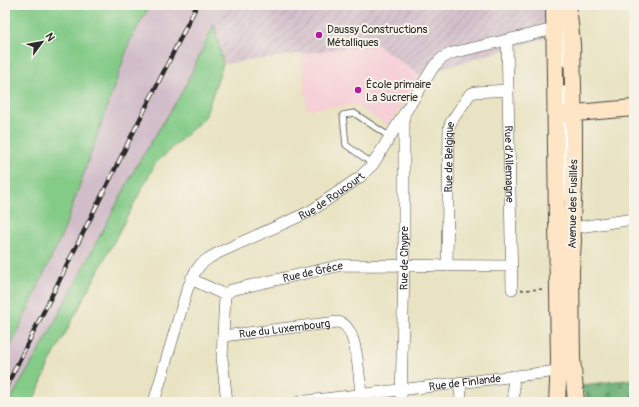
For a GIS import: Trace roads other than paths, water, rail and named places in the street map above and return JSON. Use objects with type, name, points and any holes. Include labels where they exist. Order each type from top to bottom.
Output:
[{"type":"main road","name":"Avenue des Fusillés","points":[[557,402],[561,375],[557,289],[564,114],[561,15]]},
{"type":"main road","points":[[564,114],[634,108]]},
{"type":"main road","name":"Avenue des Fusillés","points":[[564,114],[574,178],[569,222],[572,358],[576,402]]},
{"type":"street","name":"Rue de Roucourt","points":[[154,402],[186,290],[198,268],[220,252],[311,211],[360,177],[373,164],[434,66],[445,56],[507,40],[561,15]]},
{"type":"street","name":"Rue d'Allemagne","points":[[507,40],[512,289]]},
{"type":"street","name":"Rue de Belgique","points":[[447,266],[448,128],[470,94],[475,92],[508,90]]},
{"type":"street","name":"Rue de Chypre","points":[[401,402],[404,266],[404,114]]},
{"type":"street","points":[[569,222],[634,219]]},
{"type":"street","name":"Rue de Gréce","points":[[224,295],[235,288],[338,266],[511,266]]},
{"type":"street","points":[[191,279],[224,295],[222,358],[227,402]]},
{"type":"street","name":"Rue du Luxembourg","points":[[223,336],[342,322],[346,325],[355,344],[361,394]]},
{"type":"street","name":"Rue de Finlande","points":[[299,402],[513,376],[561,375]]},
{"type":"street","points":[[513,376],[514,402]]},
{"type":"street","points":[[460,382],[461,402]]},
{"type":"lane","points":[[561,15],[563,73]]},
{"type":"lane","points":[[561,375],[561,226],[566,176],[563,80]]},
{"type":"lane","points":[[373,164],[346,145],[343,115],[354,114],[390,137]]},
{"type":"lane","points":[[566,252],[568,386]]},
{"type":"railway","points":[[5,389],[197,5]]},
{"type":"place","name":"Daussy Constructions Métalliques","points":[[319,35]]},
{"type":"place","name":"École primaire La Sucrerie","points":[[358,90]]}]
